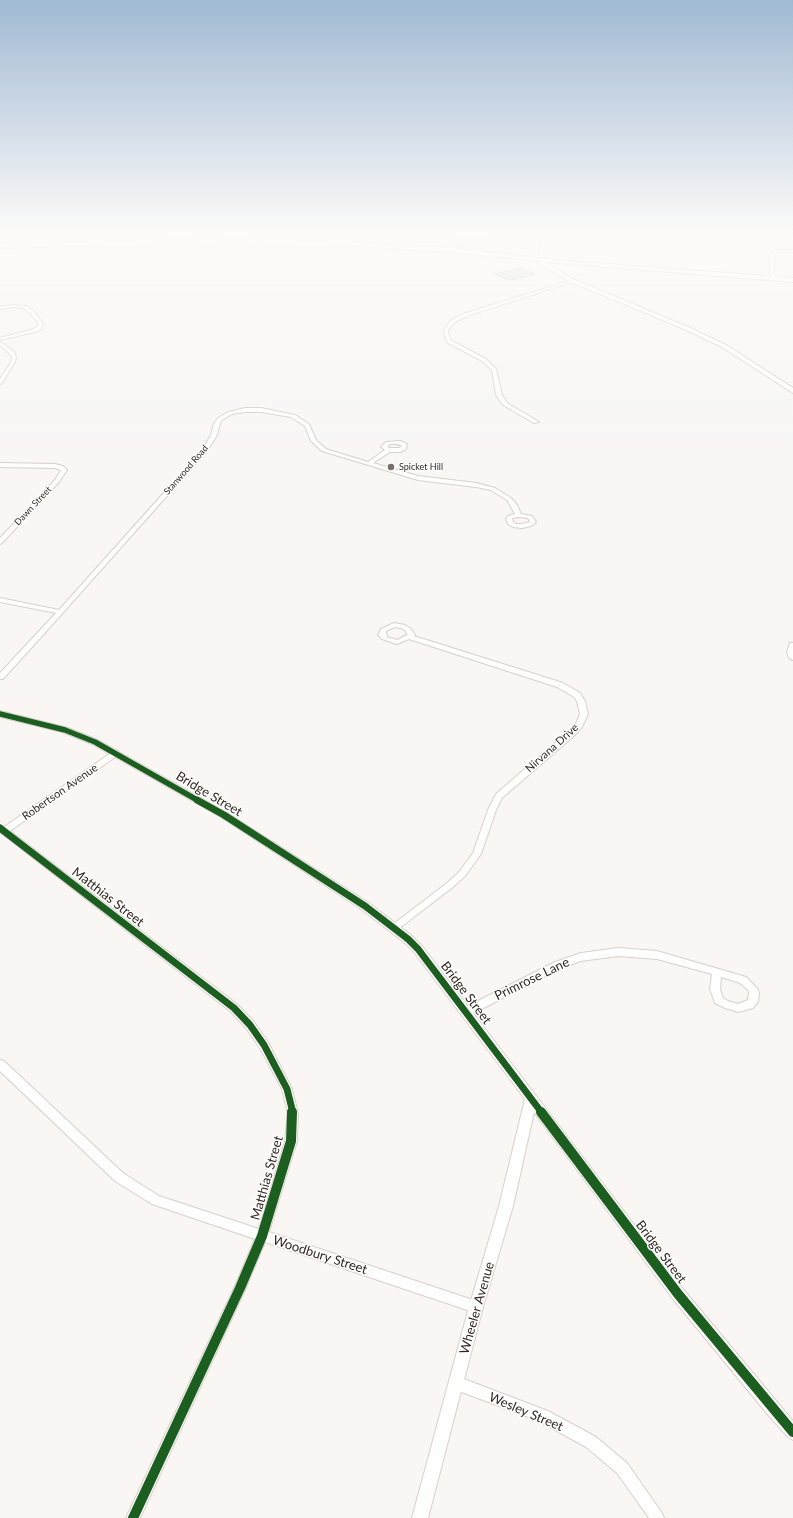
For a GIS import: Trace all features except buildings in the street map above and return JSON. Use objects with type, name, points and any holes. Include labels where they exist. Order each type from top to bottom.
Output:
[{"type":"main road","points":[[632,306],[712,340],[731,350],[793,391]]},
{"type":"street","points":[[0,308],[14,306],[24,307],[32,312],[41,324],[39,328],[33,331],[0,339]]},
{"type":"street","points":[[496,306],[468,314],[453,321],[446,330],[447,337],[450,342],[484,360],[494,370],[499,395],[505,404],[536,422]]},
{"type":"street","points":[[0,343],[12,353],[14,357],[13,362],[0,383]]},
{"type":"street","name":"Stanwood Road","points":[[0,677],[61,612],[205,450],[214,435],[217,423],[225,416],[237,411],[253,409],[269,410],[299,419],[307,425],[312,432],[314,442],[324,450],[369,464],[418,478],[476,485],[493,489],[509,499],[519,515]]},
{"type":"street","points":[[369,464],[388,450]]},
{"type":"street","name":"Dawn Street","points":[[0,465],[47,465],[63,469],[63,474],[57,481],[0,542]]},
{"type":"street","points":[[0,600],[61,612]]},
{"type":"street","name":"Nirvana Drive","points":[[394,928],[462,874],[477,854],[492,810],[499,796],[572,733],[578,727],[584,714],[581,701],[576,695],[560,685],[409,637]]},
{"type":"street","points":[[793,645],[791,652],[793,658]]},
{"type":"street","name":"Bridge Street","points":[[0,714],[65,730],[115,753],[224,815],[328,882],[394,928],[418,949],[574,1153],[678,1294],[793,1432]]},
{"type":"street","name":"Robertson Avenue","points":[[2,829],[115,753]]},
{"type":"street","name":"Matthias Street","points":[[2,829],[234,1008],[250,1025],[264,1045],[287,1089],[293,1114],[289,1148],[262,1236],[240,1288],[134,1518]]},
{"type":"street","name":"Primrose Lane","points":[[466,1012],[558,965],[594,954],[618,952],[644,953],[717,972]]},
{"type":"street","name":"Woodbury Street","points":[[0,1064],[119,1177],[156,1200],[476,1307]]},
{"type":"street","name":"Wheeler Avenue","points":[[420,1518],[476,1307],[506,1206],[531,1098]]},
{"type":"street","name":"Wesley Street","points":[[456,1383],[543,1416],[591,1442],[622,1468],[656,1518]]},
{"type":"cycle path","points":[[0,714],[65,730],[95,742],[115,753],[224,815],[365,906],[408,939],[418,949],[466,1012],[678,1294],[793,1432]]},
{"type":"cycle path","points":[[0,828],[234,1008],[250,1025],[264,1045],[287,1089],[293,1114],[291,1141],[262,1236],[240,1288],[133,1518]]},
{"type":"place","name":"Spicket Hill","points":[[391,467]]}]
